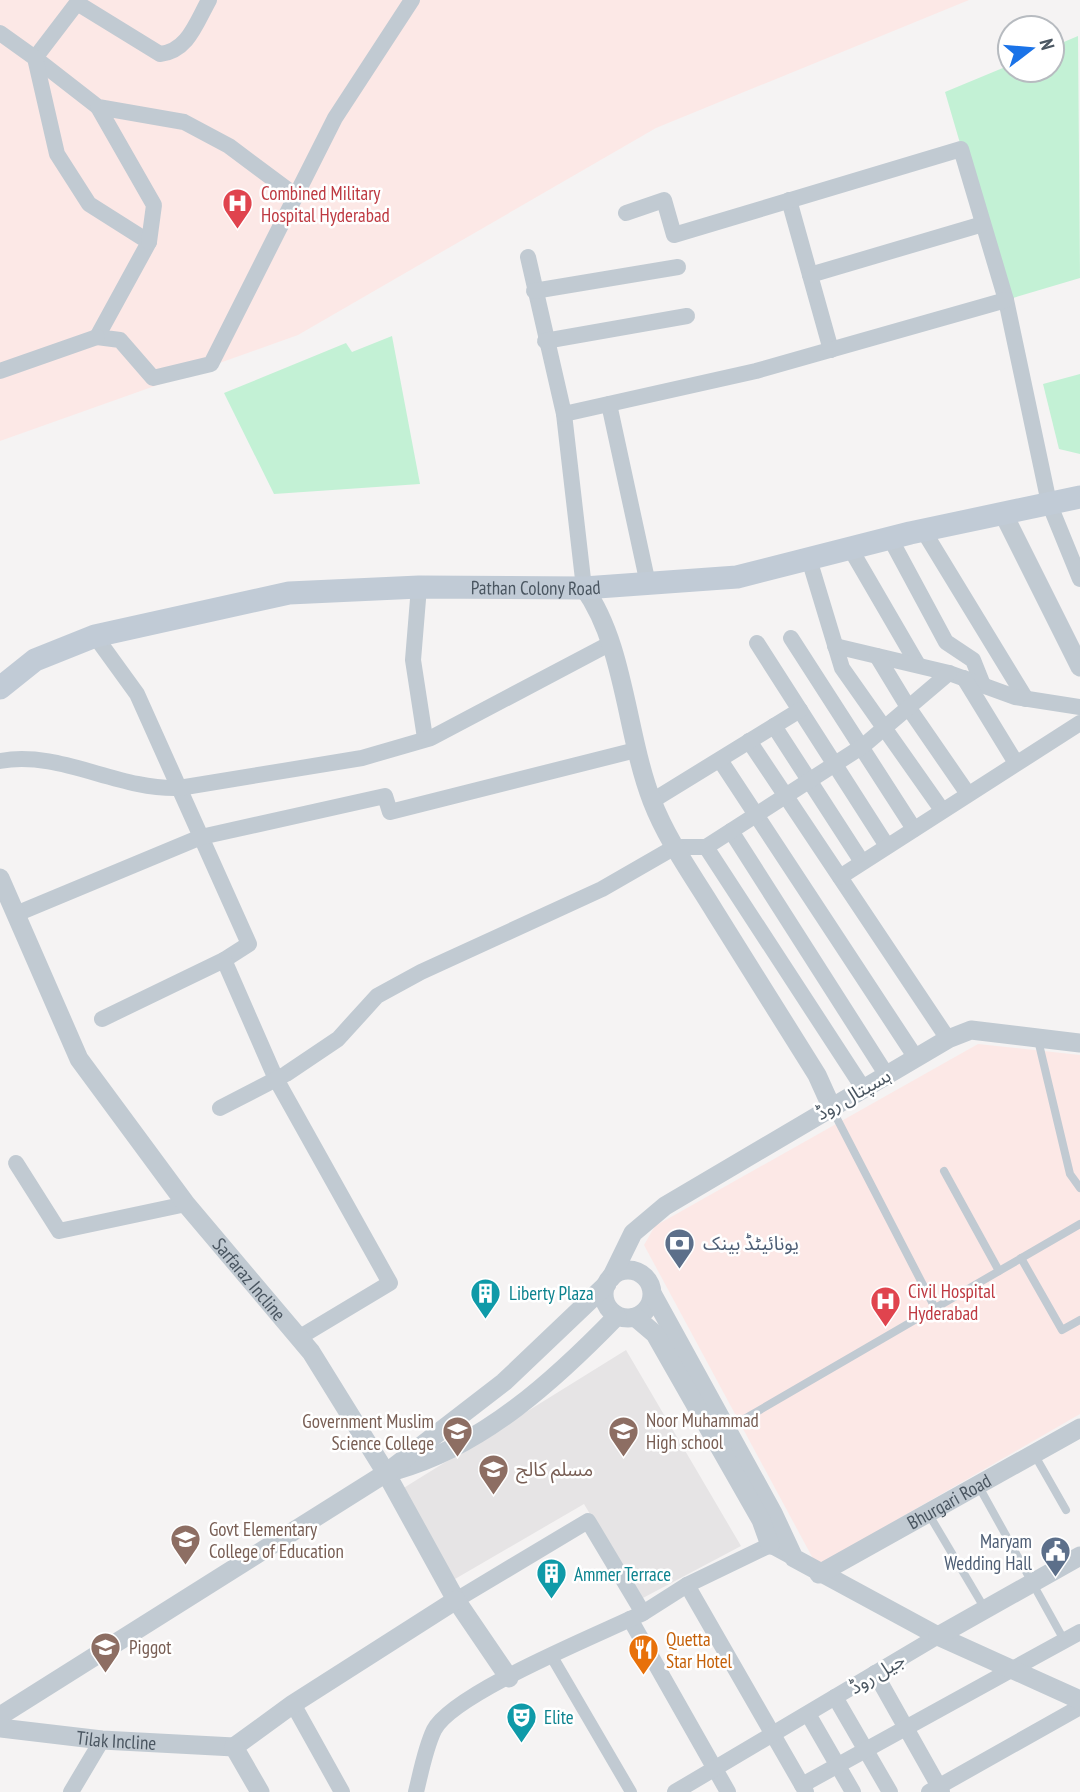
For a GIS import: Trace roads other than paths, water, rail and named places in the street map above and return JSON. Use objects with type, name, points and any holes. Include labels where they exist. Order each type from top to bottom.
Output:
[{"type":"main road","name":"Pathan Colony Road","points":[[0,688],[35,660],[95,636],[289,593],[419,587],[584,588],[737,578],[923,530],[1080,497]]},
{"type":"street","points":[[35,58],[77,3],[160,54],[174,52],[182,47],[209,0]]},
{"type":"street","points":[[0,371],[97,337],[120,340],[153,378],[211,364],[335,118],[412,0]]},
{"type":"street","points":[[0,33],[98,107],[153,205],[149,242],[97,337]]},
{"type":"street","points":[[35,58],[57,154],[89,204],[149,242]]},
{"type":"street","points":[[98,107],[184,122],[229,146],[296,195]]},
{"type":"street","points":[[626,213],[664,200],[674,234],[961,149],[1006,300],[1049,503],[1080,579]]},
{"type":"street","points":[[789,200],[831,350]]},
{"type":"street","points":[[810,275],[983,224]]},
{"type":"street","points":[[528,257],[545,341],[564,414],[584,588],[600,611],[611,643],[636,750],[652,801],[675,847],[817,1075],[831,1106]]},
{"type":"street","points":[[534,291],[678,267]]},
{"type":"street","points":[[564,414],[755,372],[1006,300]]},
{"type":"street","points":[[545,341],[687,316]]},
{"type":"street","points":[[609,404],[648,584]]},
{"type":"street","points":[[1003,513],[1080,667]]},
{"type":"street","points":[[923,530],[1026,699]]},
{"type":"street","points":[[890,538],[946,642],[973,660],[983,685]]},
{"type":"street","points":[[850,548],[918,666]]},
{"type":"street","points":[[808,559],[842,668],[942,810]]},
{"type":"street","points":[[419,587],[413,660],[425,738]]},
{"type":"street","points":[[95,636],[137,694],[249,944],[224,960],[103,1019]]},
{"type":"street","points":[[791,638],[914,829]]},
{"type":"street","points":[[0,761],[16,758],[55,762],[152,789],[179,788],[362,758],[431,738],[611,643]]},
{"type":"street","points":[[757,643],[887,846]]},
{"type":"street","points":[[835,646],[957,676],[1026,699],[1080,707]]},
{"type":"street","points":[[877,656],[908,707],[968,794]]},
{"type":"street","points":[[220,1108],[276,1079],[338,1039],[377,996],[421,972],[602,889],[675,847],[706,847],[861,747],[908,707],[957,676]]},
{"type":"street","points":[[957,676],[1016,763]]},
{"type":"street","points":[[652,801],[800,710]]},
{"type":"street","points":[[840,877],[1080,723]]},
{"type":"street","points":[[774,726],[862,862]]},
{"type":"street","points":[[749,741],[948,1039]]},
{"type":"street","points":[[16,914],[201,837],[385,796],[390,812],[636,750]]},
{"type":"street","points":[[720,760],[916,1058]]},
{"type":"street","points":[[731,831],[886,1074]]},
{"type":"street","points":[[706,847],[863,1088]]},
{"type":"street","name":"Sarfaraz Incline","points":[[0,878],[79,1059],[186,1204],[274,1312],[300,1337],[386,1474],[456,1600],[509,1678]]},
{"type":"street","points":[[224,960],[276,1079],[390,1283],[300,1337]]},
{"type":"street","name":"ہسپتال روڈ","points":[[609,1281],[633,1233],[665,1206],[948,1039],[971,1030],[1080,1043]]},
{"type":"street","points":[[16,1163],[59,1231],[186,1204]]},
{"type":"street","points":[[645,1221],[635,1244],[640,1273],[649,1282],[794,1558]]},
{"type":"street","points":[[0,1716],[386,1474],[504,1382],[609,1281],[622,1271],[640,1273]]},
{"type":"street","points":[[609,1281],[607,1305],[655,1334],[761,1520],[770,1545],[819,1574],[938,1636],[1008,1670],[1080,1700]]},
{"type":"street","points":[[386,1474],[428,1461],[510,1412],[626,1317],[648,1309],[653,1294]]},
{"type":"street","name":"Bhurgari Road","points":[[819,1574],[1080,1428]]},
{"type":"street","points":[[260,1792],[234,1747],[293,1704],[456,1600],[588,1521],[728,1792]]},
{"type":"street","points":[[416,1792],[435,1729],[448,1712],[551,1655],[637,1616],[687,1585],[770,1545]]},
{"type":"street","name":"جیل روڈ","points":[[675,1792],[938,1636],[1080,1556]]},
{"type":"street","points":[[687,1585],[771,1736],[804,1789],[906,1727],[1080,1632]]},
{"type":"street","points":[[551,1655],[631,1792]]},
{"type":"street","points":[[875,1674],[906,1727],[937,1790],[1080,1707]]},
{"type":"street","points":[[835,1698],[890,1792]]},
{"type":"street","points":[[293,1704],[342,1792]]},
{"type":"street","points":[[808,1714],[853,1792]]},
{"type":"street","name":"Tilak Incline","points":[[0,1728],[102,1740],[234,1747]]},
{"type":"street","points":[[72,1792],[102,1740]]},
{"type":"lane","points":[[1037,1038],[1070,1174],[1080,1188]]},
{"type":"lane","points":[[831,1106],[935,1308]]},
{"type":"lane","points":[[944,1171],[999,1271]]},
{"type":"lane","points":[[727,1429],[1080,1224]]},
{"type":"lane","points":[[1021,1258],[1062,1330],[1080,1321]]},
{"type":"lane","points":[[1034,1454],[1066,1510]]},
{"type":"lane","points":[[978,1486],[1063,1640]]},
{"type":"lane","points":[[928,1513],[985,1609]]},
{"type":"place","name":"Combined Military Hospital Hyderabad","points":[[238,231]]},
{"type":"place","name":"یونائیٹڈ بینک","points":[[680,1270]]},
{"type":"place","name":"Liberty Plaza","points":[[486,1320]]},
{"type":"place","name":"Civil Hospital Hyderabad","points":[[885,1329]]},
{"type":"place","name":"Noor Muhammad High school","points":[[623,1458]]},
{"type":"place","name":"Government Muslim Science College","points":[[457,1459]]},
{"type":"place","name":"مسلم کالج","points":[[493,1496]]},
{"type":"place","name":"Govt Elementary College of Education","points":[[186,1567]]},
{"type":"place","name":"Maryam Wedding Hall","points":[[1055,1579]]},
{"type":"place","name":"Ammer Terrace","points":[[551,1601]]},
{"type":"place","name":"Piggot","points":[[106,1674]]},
{"type":"place","name":"Quetta Star Hotel","points":[[643,1677]]},
{"type":"place","name":"Elite","points":[[521,1744]]}]
